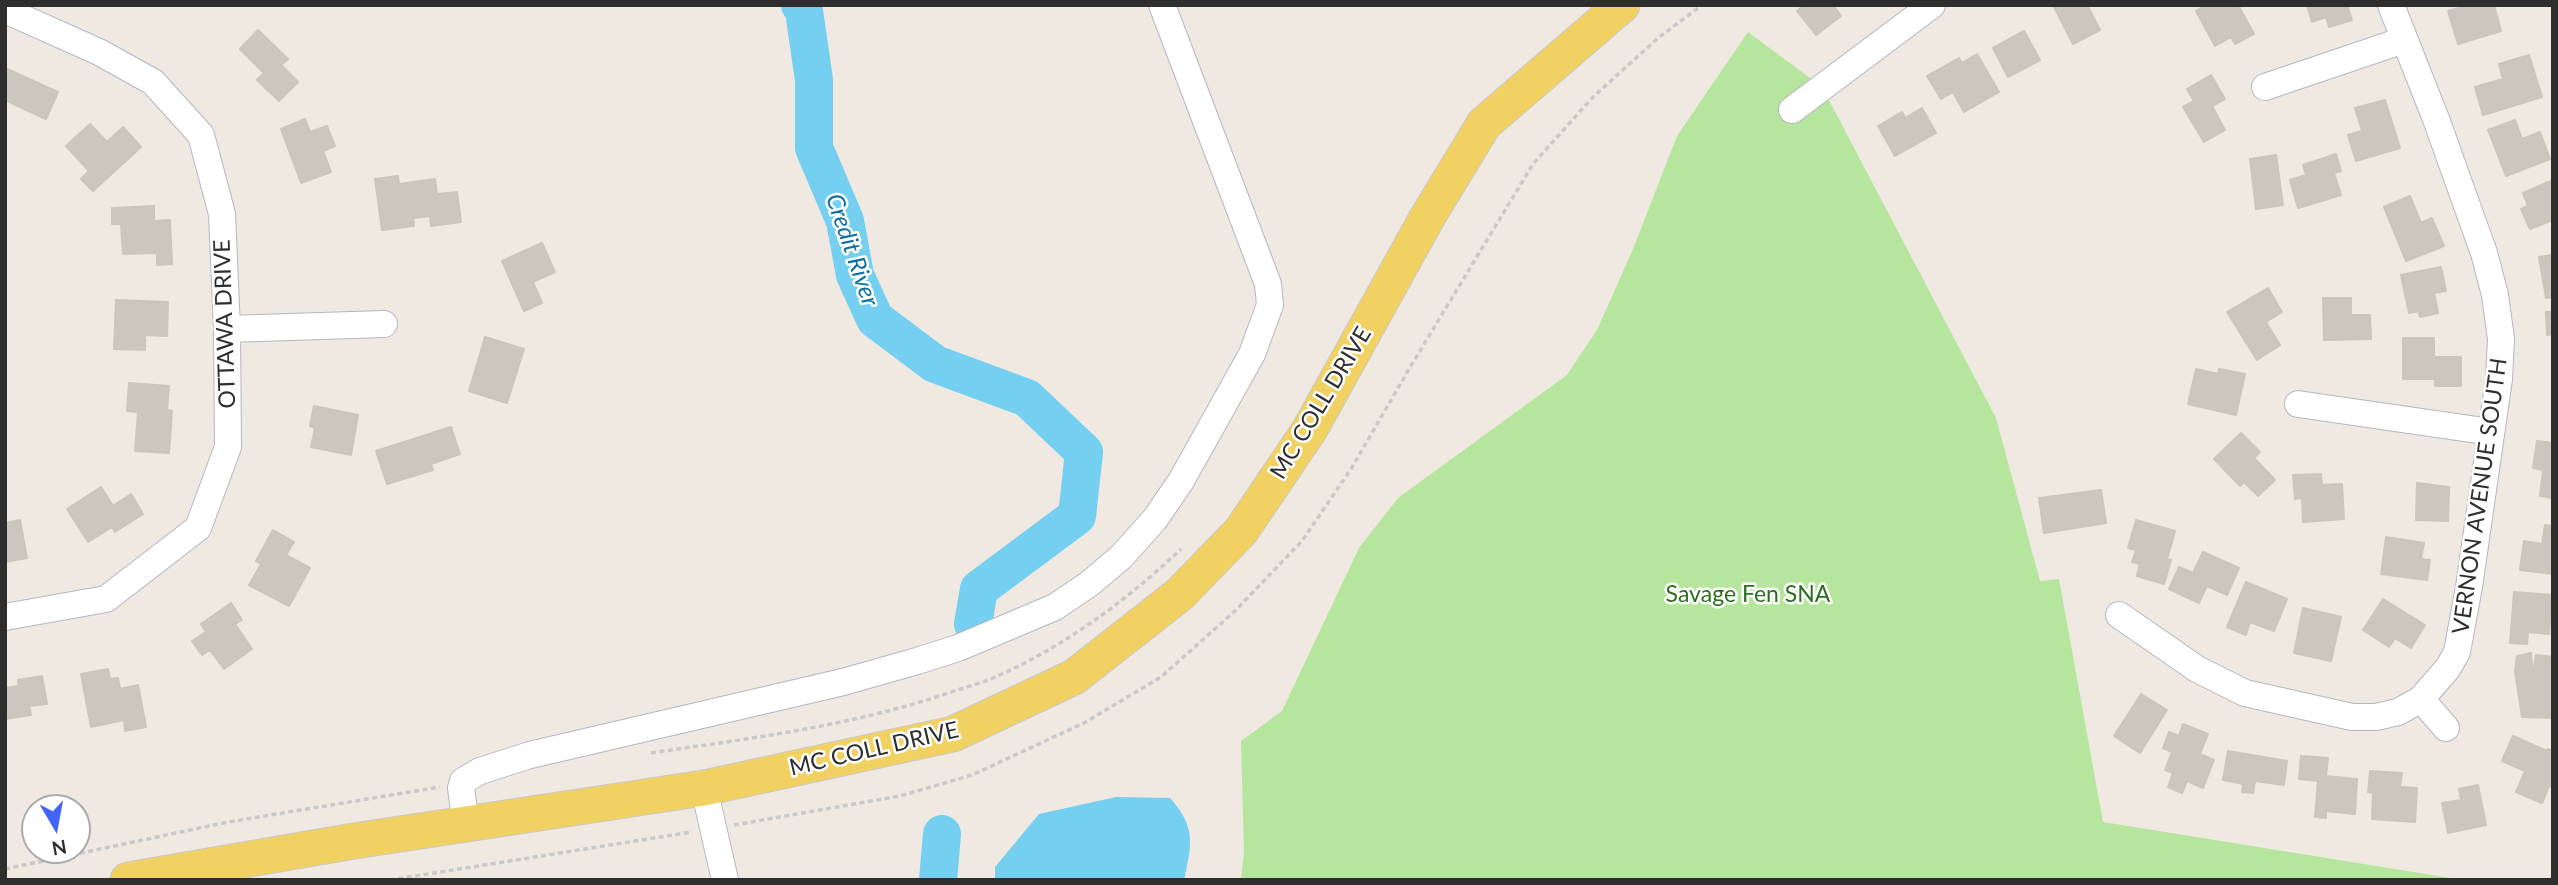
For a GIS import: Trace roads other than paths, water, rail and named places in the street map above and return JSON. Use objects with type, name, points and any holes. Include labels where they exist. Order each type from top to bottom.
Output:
[{"type":"main road","name":"MC COLL DRIVE","points":[[128,880],[704,788],[953,734],[1074,677],[1180,594],[1241,531],[1310,429],[1428,216],[1484,124],[1622,5]]},
{"type":"street","points":[[466,824],[460,788],[463,781],[480,771],[503,762],[843,682],[957,648],[1055,607],[1089,584],[1121,557],[1155,519],[1181,481],[1252,354],[1270,305],[1268,284],[1162,5]]},
{"type":"street","points":[[1791,110],[1931,5]]},
{"type":"street","name":"VERNON AVENUE SOUTH","points":[[2391,5],[2469,207],[2495,295],[2501,339],[2499,379],[2457,652],[2448,668],[2421,699]]},
{"type":"street","name":"OTTAWA DRIVE","points":[[5,10],[99,52],[153,82],[201,135],[222,214],[228,447],[198,528],[106,599],[5,617]]},
{"type":"street","points":[[2265,87],[2404,40]]},
{"type":"street","points":[[227,329],[384,324]]},
{"type":"street","points":[[2298,404],[2491,432]]},
{"type":"street","points":[[2119,615],[2197,669],[2245,694],[2352,717],[2376,717],[2398,712],[2421,699],[2446,728]]},
{"type":"street","points":[[704,788],[725,880]]},
{"type":"water","points":[[1116,797],[1170,798],[1184,818],[1190,836],[1184,880],[995,880],[995,867],[1039,814]]},
{"type":"waterway","name":"Credit River","points":[[800,5],[804,11],[814,80],[814,148],[845,221],[855,275],[875,319],[935,364],[1027,398],[1084,452],[1077,516],[979,589],[973,624]]},
{"type":"waterway","name":"Credit River","points":[[938,880],[942,834]]},
{"type":"park label","name":"Savage Fen SNA","points":[[1748,595]]}]
